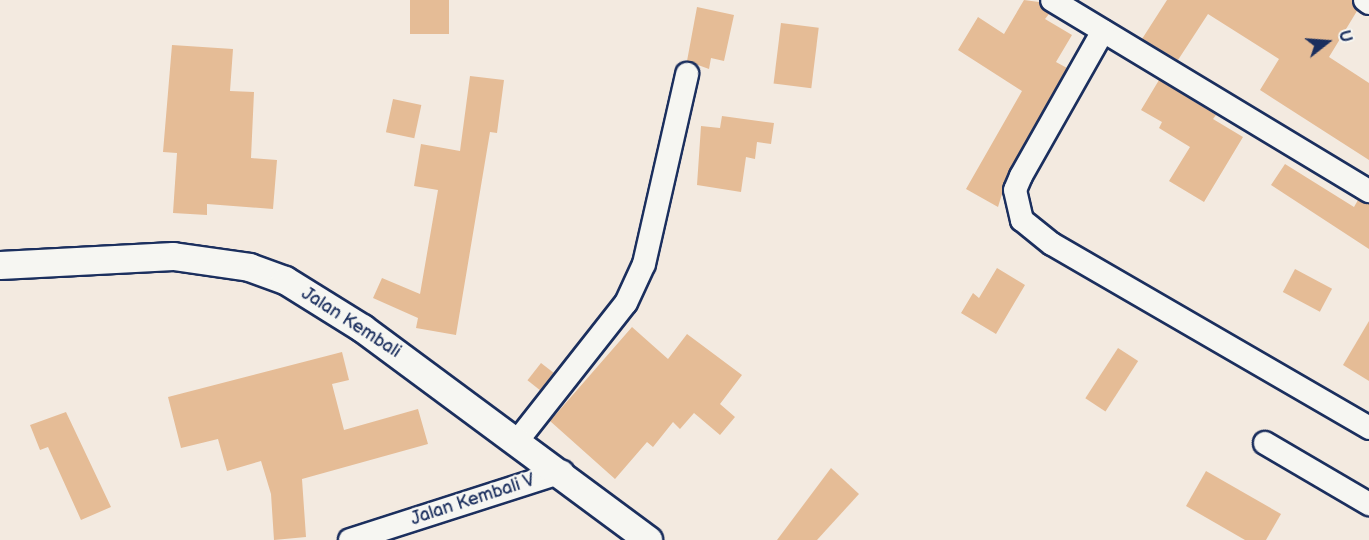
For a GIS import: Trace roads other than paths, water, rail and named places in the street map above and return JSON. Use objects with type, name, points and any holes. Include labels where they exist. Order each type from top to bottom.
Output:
[{"type":"street","points":[[1053,0],[1369,191]]},
{"type":"street","points":[[1365,0],[1369,3]]},
{"type":"street","points":[[1103,31],[1021,176],[1015,190],[1022,220],[1052,244],[1369,428]]},
{"type":"street","points":[[518,440],[626,303],[644,264],[687,75]]},
{"type":"street","name":"Jalan Kembali","points":[[0,265],[173,256],[249,267],[285,280],[362,327],[562,472],[648,540]]},
{"type":"street","points":[[1265,443],[1369,504]]},
{"type":"street","name":"Jalan Kembali V","points":[[350,540],[562,472]]}]
